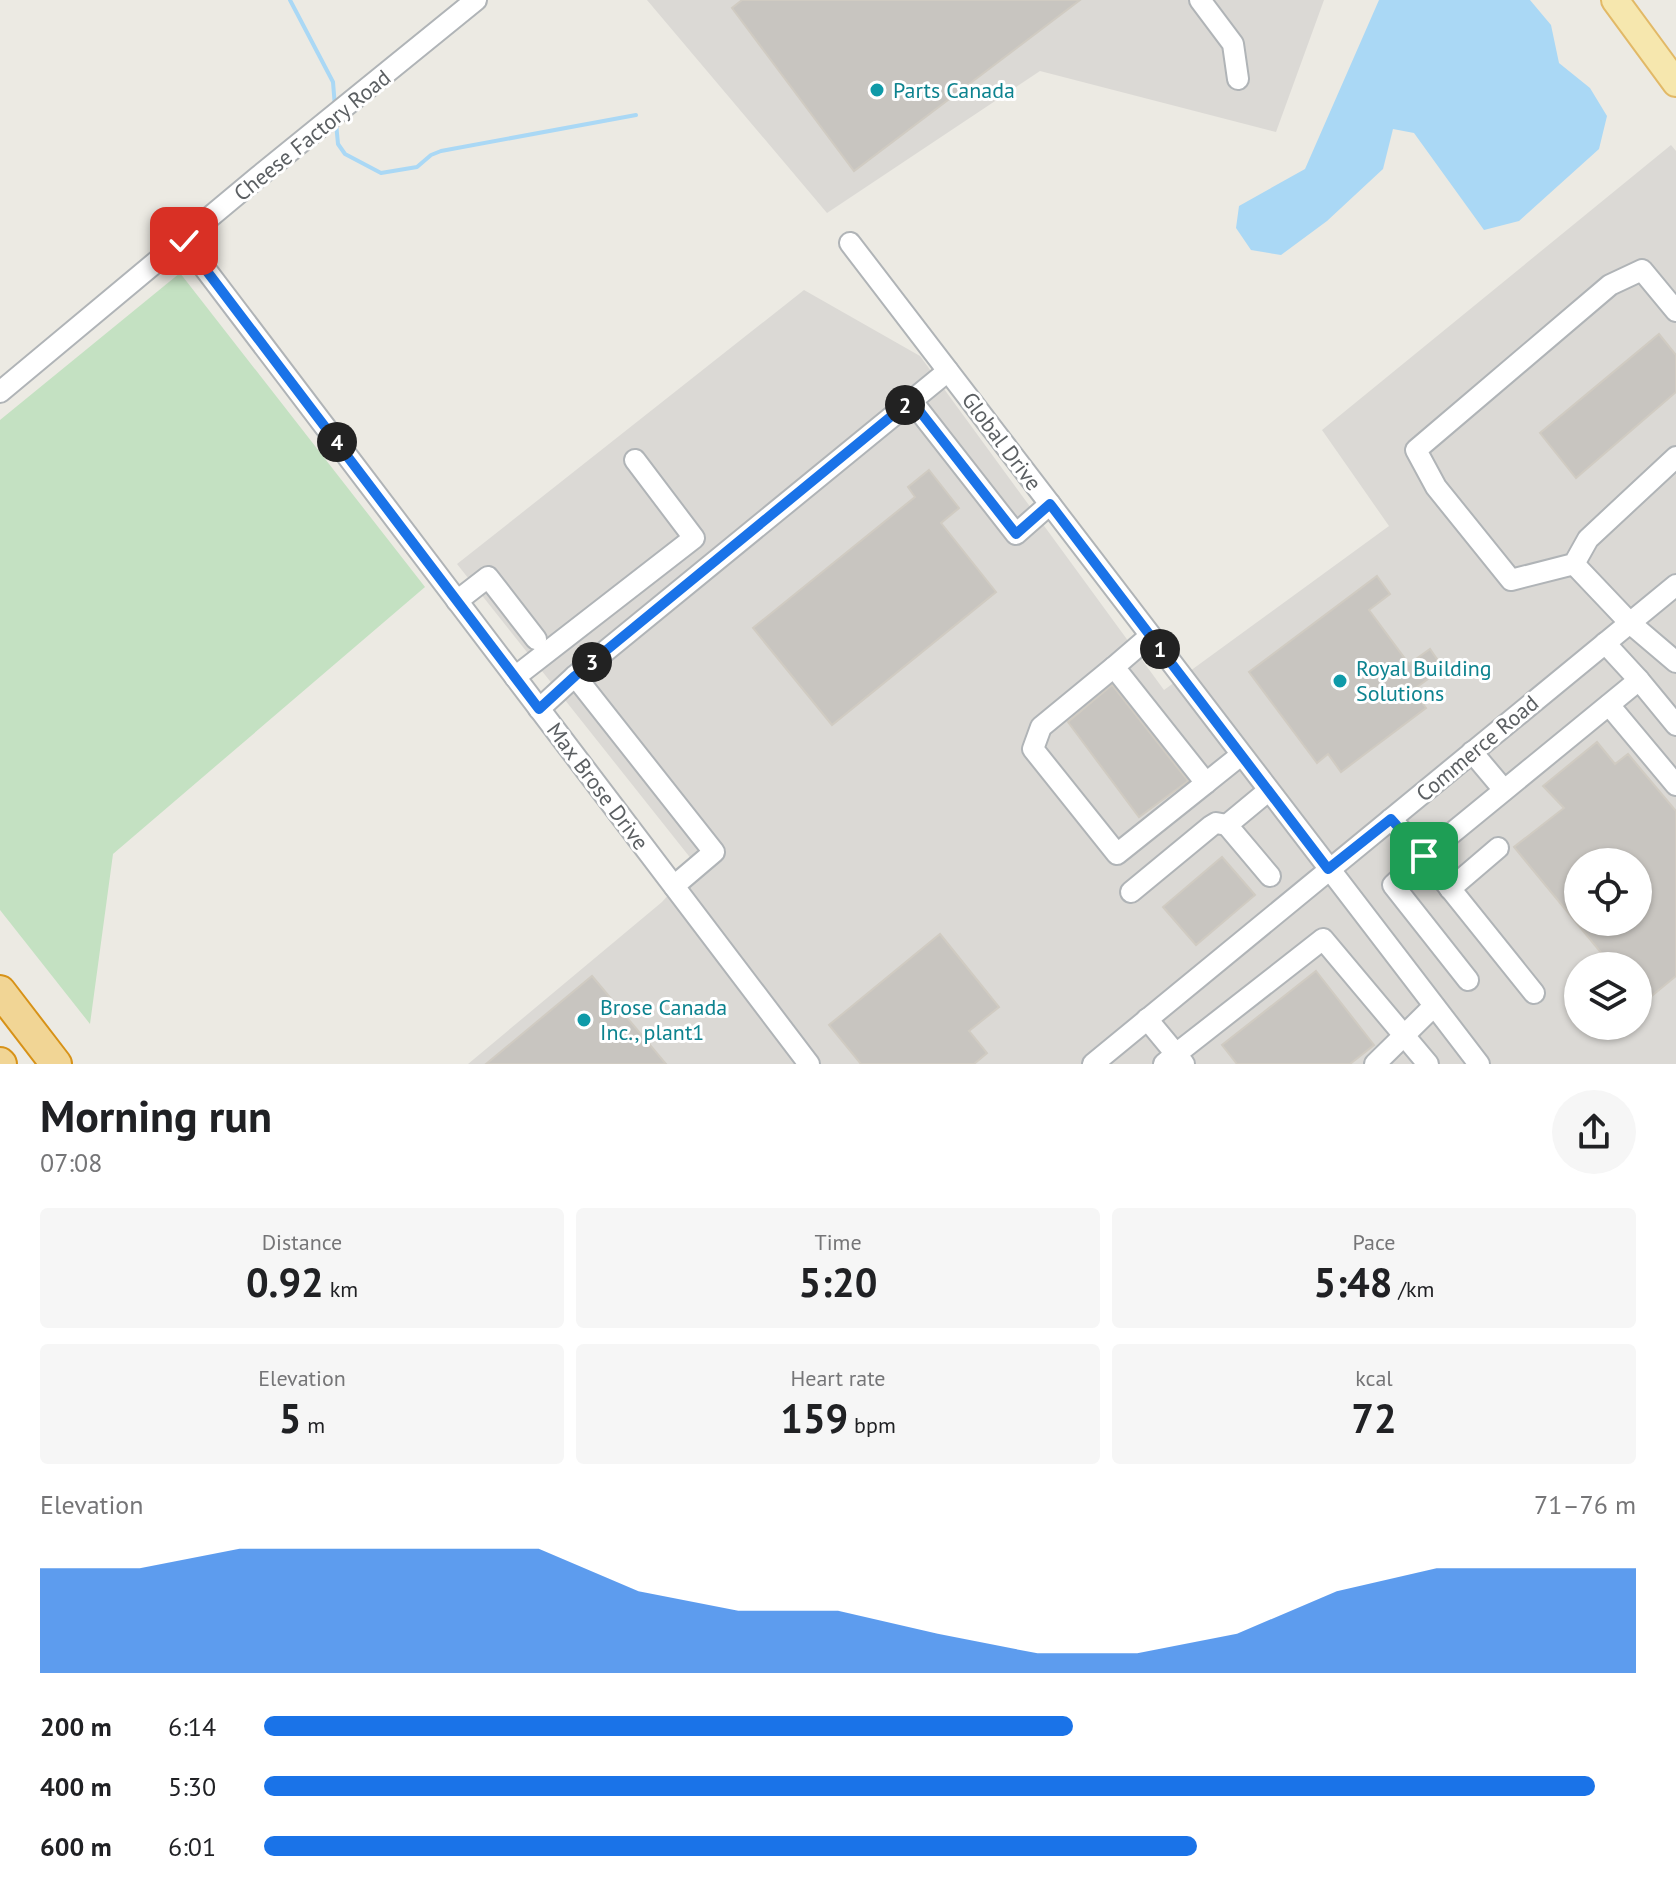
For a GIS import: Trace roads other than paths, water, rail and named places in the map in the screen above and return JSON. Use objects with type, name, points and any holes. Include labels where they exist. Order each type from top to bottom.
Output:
[{"type":"highway","points":[[0,991],[56,1064]]},
{"type":"main road","points":[[1615,0],[1676,83]]},
{"type":"street","name":"Cheese Factory Road","points":[[0,392],[476,0]]},
{"type":"street","points":[[1200,0],[1233,44],[1238,79]]},
{"type":"street","name":"Max Brose Drive","points":[[184,241],[809,1064]]},
{"type":"street","name":"Global Drive","points":[[850,243],[1479,1064]]},
{"type":"street","points":[[1676,311],[1642,270],[1610,285],[1416,450],[1436,487],[1511,580],[1574,564],[1588,539],[1676,457]]},
{"type":"street","points":[[539,709],[575,676],[948,371]]},
{"type":"street","points":[[911,400],[1016,534],[1050,504]]},
{"type":"street","points":[[515,677],[694,538],[635,460]]},
{"type":"street","points":[[1574,564],[1630,623],[1674,657]]},
{"type":"street","points":[[457,601],[488,577],[536,639]]},
{"type":"street","name":"Commerce Road","points":[[1093,1064],[1676,585]]},
{"type":"street","points":[[1150,636],[1041,727],[1033,749],[1117,854],[1241,755]]},
{"type":"street","points":[[1605,643],[1676,725]]},
{"type":"street","points":[[1114,667],[1206,783]]},
{"type":"street","points":[[575,676],[714,852],[674,886]]},
{"type":"street","points":[[1468,980],[1393,885],[1424,856],[1639,680]]},
{"type":"street","points":[[1609,705],[1676,785]]},
{"type":"street","points":[[1472,752],[1504,790]]},
{"type":"street","points":[[1227,825],[1268,791]]},
{"type":"street","points":[[1391,819],[1534,993]]},
{"type":"street","points":[[1131,892],[1216,823],[1227,825],[1270,876]]},
{"type":"street","points":[[1450,889],[1498,848]]},
{"type":"street","points":[[1147,1019],[1175,1061],[1323,939],[1428,1064]]},
{"type":"street","points":[[1375,1064],[1434,1006]]},
{"type":"water","points":[[1379,0],[1530,0],[1551,25],[1559,63],[1590,88],[1607,116],[1599,149],[1519,221],[1484,230],[1414,133],[1393,129],[1383,169],[1327,221],[1281,255],[1251,250],[1236,228],[1239,206],[1305,169]]},
{"type":"waterway","points":[[290,0],[333,82],[335,107]]},
{"type":"waterway","points":[[336,123],[338,144],[345,154],[381,173],[417,167],[441,151],[636,115]]},
{"type":"place","name":"Parts Canada","points":[[877,90]]},
{"type":"place","name":"Royal Building Solutions","points":[[1340,681]]},
{"type":"place","name":"Brose Canada Inc., plant1","points":[[584,1020]]}]
